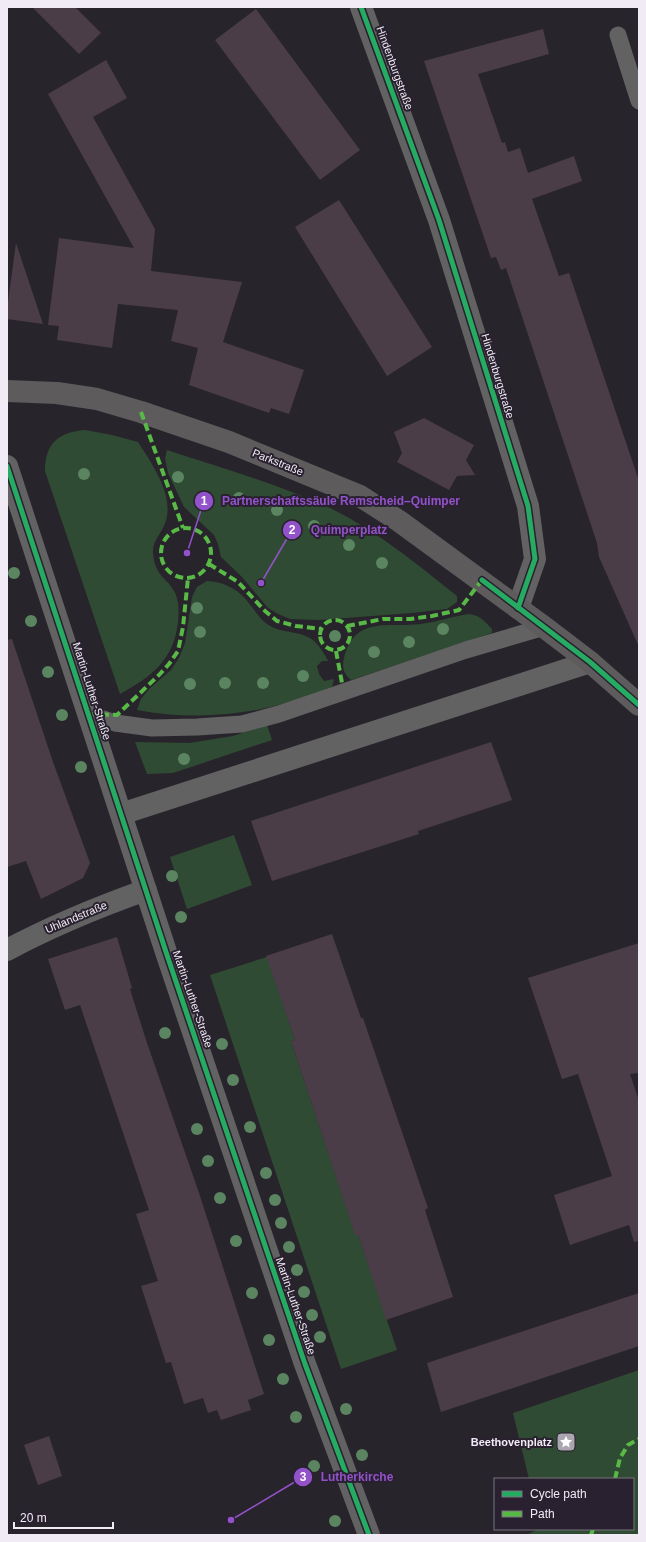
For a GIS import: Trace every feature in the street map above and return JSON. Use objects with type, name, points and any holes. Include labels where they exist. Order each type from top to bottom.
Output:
[{"type":"street","name":"Hindenburgstraße","points":[[361,7],[438,220],[528,506],[535,559],[518,608]]},
{"type":"street","name":"Parkstraße","points":[[7,391],[57,393],[97,399],[141,412],[229,442],[320,479],[360,496],[399,521],[518,608]]},
{"type":"street","name":"Martin-Luther-Straße","points":[[7,466],[167,955],[305,1364],[369,1535]]},
{"type":"street","points":[[518,608],[590,662],[639,705]]},
{"type":"street","points":[[122,814],[590,662]]},
{"type":"street","name":"Uhlandstraße","points":[[7,950],[43,931],[103,905],[146,890]]},
{"type":"lane","points":[[618,35],[639,101]]},
{"type":"lane","points":[[89,714],[115,723],[152,728],[242,724],[279,714],[466,650],[544,627]]},
{"type":"green space","points":[[85,430],[138,442],[156,471],[165,493],[167,504],[167,515],[164,526],[155,542],[153,553],[156,568],[173,589],[177,598],[179,615],[176,635],[172,647],[159,666],[142,681],[120,694],[45,471],[47,453],[55,441],[67,433]]},
{"type":"green space","points":[[167,450],[290,491],[330,508],[364,527],[412,560],[457,596],[457,602],[447,609],[319,620],[290,619],[278,614],[268,608],[242,577],[221,557],[214,535],[184,507],[168,473],[165,458]]},
{"type":"green space","points":[[207,581],[226,585],[237,591],[247,600],[267,624],[279,630],[305,636],[316,643],[328,661],[322,661],[317,666],[319,674],[324,681],[334,679],[332,687],[283,704],[247,712],[210,715],[173,715],[137,710],[141,699],[149,689],[171,670],[179,658],[185,643],[192,597],[197,587]]},
{"type":"green space","points":[[469,614],[482,619],[492,629],[492,633],[351,680],[345,672],[343,661],[349,644],[356,635],[364,629],[385,625],[421,624]]},
{"type":"green space","points":[[267,725],[272,740],[173,773],[147,774],[135,742],[189,743],[233,736]]},
{"type":"green space","points":[[234,835],[252,885],[187,909],[170,857]]},
{"type":"green space","points":[[267,957],[295,1040],[291,1041],[355,1234],[358,1234],[397,1350],[341,1369],[210,975]]},
{"type":"green space","name":"Beethovenplatz","points":[[639,1370],[639,1535],[526,1535],[537,1530],[634,1530],[634,1478],[529,1478],[513,1413]]},
{"type":"building","points":[[32,7],[75,7],[101,33],[79,54]]},
{"type":"building","points":[[256,9],[360,150],[320,180],[215,40]]},
{"type":"building","points":[[543,29],[549,54],[478,74],[502,143],[505,142],[508,152],[520,148],[528,173],[574,156],[582,181],[532,199],[559,276],[569,273],[639,481],[639,647],[599,557],[597,543],[506,268],[501,270],[496,257],[491,258],[424,61]]},
{"type":"building","points":[[106,60],[127,98],[93,117],[155,229],[151,271],[242,282],[223,342],[304,370],[289,414],[271,408],[269,413],[189,385],[198,348],[171,341],[178,310],[118,304],[112,348],[57,340],[59,326],[48,325],[59,238],[134,248],[48,94]]},
{"type":"building","points":[[339,200],[432,347],[387,376],[295,227]]},
{"type":"building","points":[[16,243],[43,324],[7,319]]},
{"type":"building","points":[[424,418],[474,445],[466,460],[475,475],[457,476],[449,490],[397,462],[402,453],[394,432]]},
{"type":"building","points":[[12,639],[53,762],[90,863],[83,878],[41,899],[26,861],[7,867],[7,640]]},
{"type":"building","points":[[491,742],[512,800],[418,831],[419,834],[272,881],[251,821]]},
{"type":"building","points":[[332,934],[361,1018],[363,1018],[428,1208],[425,1210],[453,1297],[386,1320],[358,1234],[355,1235],[291,1041],[295,1040],[266,956]]},
{"type":"building","points":[[117,937],[132,988],[130,989],[146,1040],[199,1193],[264,1394],[248,1400],[251,1410],[221,1420],[217,1410],[208,1413],[203,1398],[184,1404],[171,1362],[166,1363],[141,1286],[158,1281],[136,1214],[149,1210],[80,1005],[65,1010],[48,959]]},
{"type":"building","points":[[639,943],[639,1073],[630,1074],[639,1101],[639,1241],[634,1242],[629,1225],[570,1245],[554,1195],[612,1176],[578,1074],[562,1079],[528,978]]},
{"type":"building","points":[[639,1293],[639,1346],[441,1412],[427,1363]]},
{"type":"building","points":[[49,1436],[62,1476],[38,1485],[24,1445]]},
{"type":"marked path","points":[[141,412],[183,528]]},
{"type":"marked path","points":[[186,528],[195,530],[206,539],[211,553],[209,562],[200,573],[186,578],[177,576],[166,567],[161,553],[163,544],[172,533],[186,528]]},
{"type":"marked path","points":[[209,564],[238,582],[265,611],[277,621],[296,626],[321,629]]},
{"type":"marked path","points":[[89,714],[117,715],[169,664],[178,651],[183,627],[188,578]]},
{"type":"marked path","points":[[347,626],[383,619],[410,619],[432,616],[459,610],[482,580]]},
{"type":"marked path","points":[[335,620],[346,624],[350,635],[346,646],[335,650],[324,646],[320,635],[324,624],[335,620]]},
{"type":"marked path","points":[[336,651],[342,683]]},
{"type":"marked path","points":[[615,1478],[620,1458],[628,1445],[639,1439]]},
{"type":"marked path","points":[[591,1535],[593,1530]]},
{"type":"cycle path","points":[[361,7],[439,220],[528,506],[535,559],[518,608]]},
{"type":"cycle path","points":[[7,466],[167,955],[305,1364],[369,1535]]},
{"type":"cycle path","points":[[482,580],[590,662],[639,705]]},
{"type":"place","name":"Partnerschaftssäule Remscheid–Quimper","points":[[187,553]]},
{"type":"place","name":"Quimperplatz","points":[[261,583]]},
{"type":"place","name":"Beethovenplatz","points":[[566,1442]]},
{"type":"place","name":"Lutherkirche","points":[[231,1520]]}]
